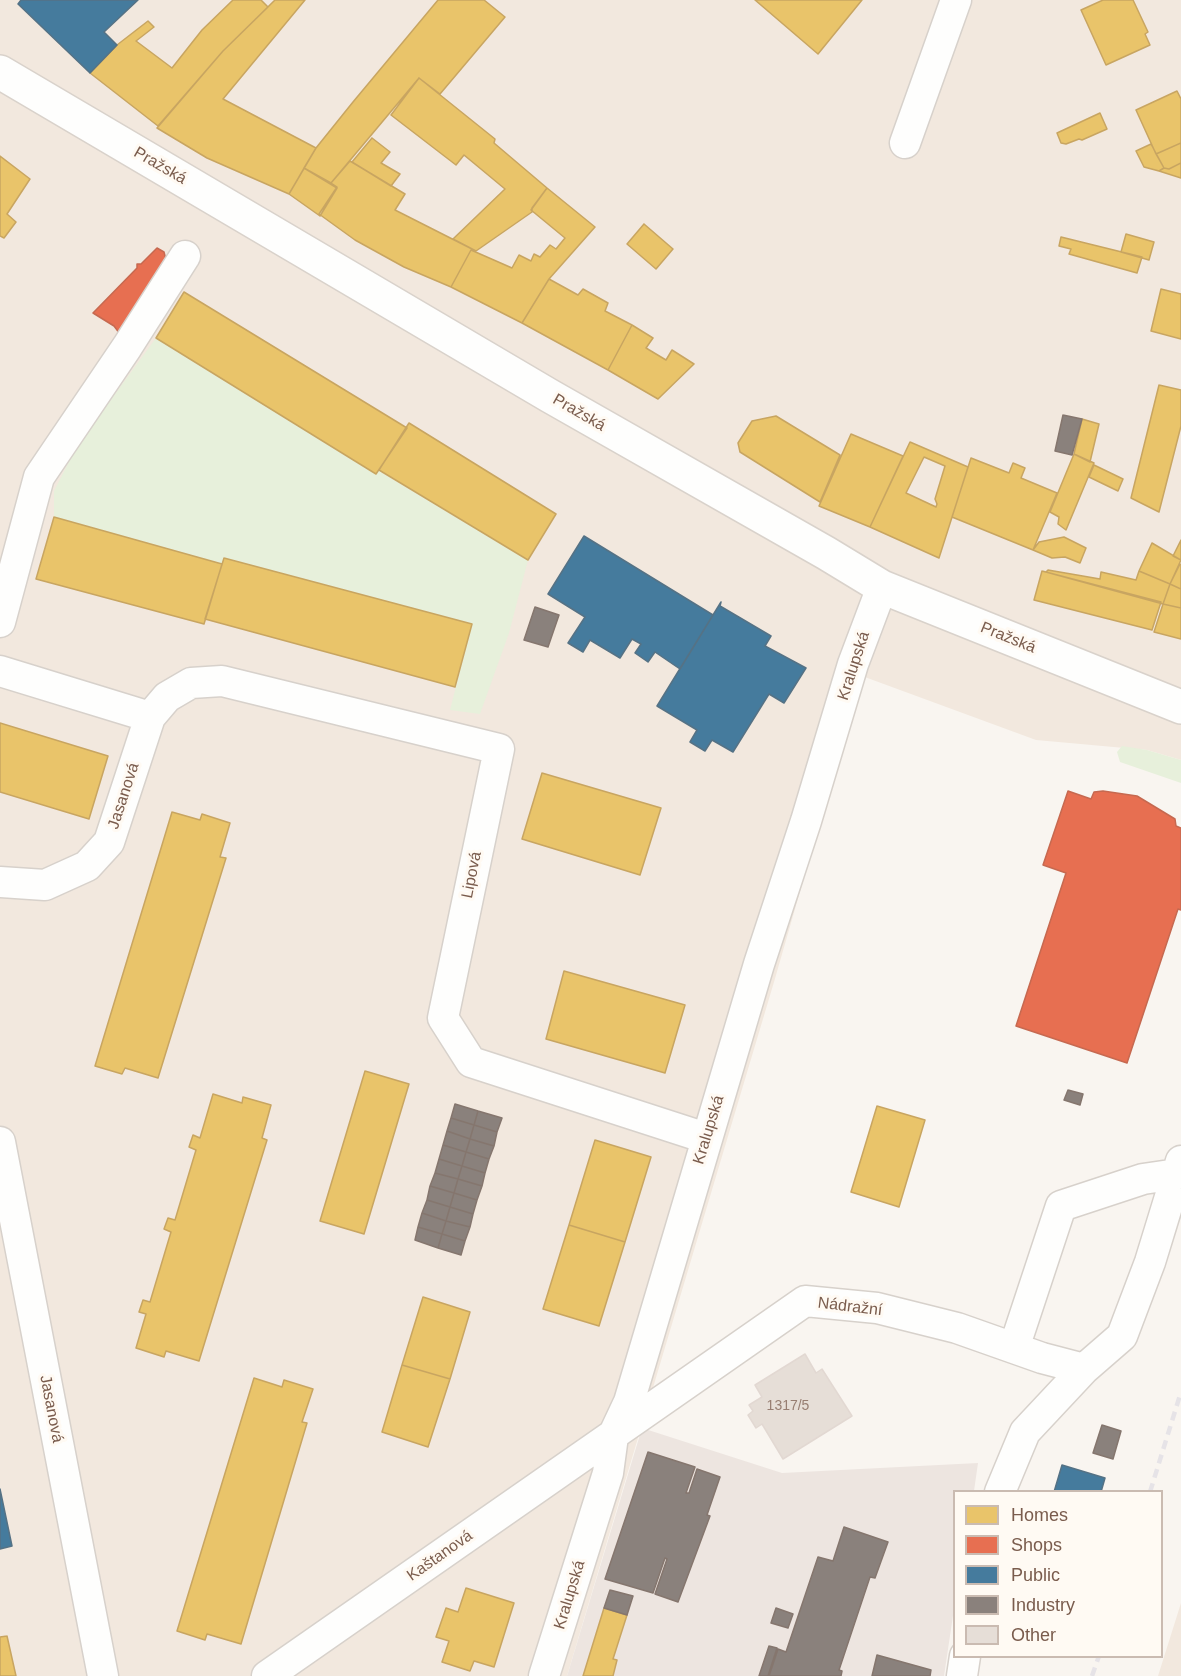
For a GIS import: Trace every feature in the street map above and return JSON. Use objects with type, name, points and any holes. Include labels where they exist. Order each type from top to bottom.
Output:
[{"type":"main road","name":"Pražská","points":[[0,72],[550,396],[882,586],[1181,707]]},
{"type":"street","points":[[905,143],[956,0]]},
{"type":"street","points":[[0,622],[39,477],[185,256]]},
{"type":"street","name":"Kralupská","points":[[544,1676],[608,1473],[614,1436],[629,1402],[706,1138],[853,664],[882,586]]},
{"type":"street","points":[[0,671],[150,717]]},
{"type":"street","name":"Lipová","points":[[191,683],[222,681],[500,749],[443,1018],[471,1062],[706,1138]]},
{"type":"street","name":"Jasanová","points":[[0,882],[45,885],[87,866],[109,842],[150,717],[167,697],[191,683]]},
{"type":"street","name":"Jasanová","points":[[0,1142],[103,1676]]},
{"type":"street","points":[[1014,1348],[1061,1206],[1179,1168]]},
{"type":"street","points":[[999,1490],[1025,1432],[1084,1369],[1122,1336],[1150,1262],[1179,1168]]},
{"type":"street","name":"Nádražní","points":[[614,1436],[805,1302],[877,1308],[957,1328],[1042,1358],[1084,1369]]},
{"type":"street","name":"Kaštanová","points":[[267,1676],[614,1436]]},
{"type":"street","points":[[962,1676],[965,1658]]},
{"type":"shaded area","points":[[0,0],[1181,0],[1181,760],[1147,750],[1036,740],[862,676],[774,982],[567,1676],[0,1676]]},
{"type":"shaded area","points":[[642,1428],[782,1473],[978,1463],[974,1490],[953,1490],[953,1616],[944,1676],[567,1676]]},
{"type":"shaded area","points":[[1181,1603],[1181,1676],[1158,1676]]},
{"type":"green space","points":[[156,338],[528,560],[509,633],[480,714],[450,710],[472,624],[224,558],[222,564],[54,517],[54,491],[77,446]]},
{"type":"green space","points":[[1122,746],[1147,750],[1181,760],[1181,783],[1120,762],[1117,752]]},
{"type":"building: Homes","points":[[233,0],[261,0],[268,7],[223,51],[158,126],[90,73],[117,45],[148,21],[154,27],[136,41],[172,68],[202,30]]},
{"type":"building: Homes","points":[[275,0],[305,0],[223,99],[316,148],[289,194],[207,158],[157,128],[223,51]]},
{"type":"building: Homes","points":[[438,0],[484,0],[505,17],[440,94],[419,78],[331,183],[304,168],[316,148]]},
{"type":"building: Homes","points":[[755,0],[862,0],[818,54]]},
{"type":"building: Homes","points":[[1103,0],[1133,0],[1148,32],[1145,34],[1150,45],[1106,65],[1081,10]]},
{"type":"building: Homes","points":[[419,78],[495,139],[494,143],[547,188],[532,208],[532,212],[476,251],[453,239],[505,189],[464,155],[456,165],[391,115]]},
{"type":"building: Homes","points":[[1177,91],[1181,99],[1181,143],[1156,154],[1136,110]]},
{"type":"building: Homes","points":[[1100,113],[1107,129],[1082,140],[1061,143],[1057,133]]},
{"type":"building: Homes","points":[[372,138],[390,152],[381,163],[400,174],[391,186],[352,162]]},
{"type":"building: Homes","points":[[1181,143],[1181,163],[1169,169],[1164,168],[1156,154]]},
{"type":"building: Homes","points":[[1151,144],[1164,168],[1159,171],[1144,167],[1136,151]]},
{"type":"building: Homes","points":[[0,156],[30,179],[7,214],[16,222],[4,238],[0,236]]},
{"type":"building: Homes","points":[[350,161],[405,194],[395,210],[474,250],[471,250],[451,287],[404,267],[355,240],[319,214],[337,187],[331,183]]},
{"type":"building: Homes","points":[[1181,163],[1181,178],[1159,171],[1164,168],[1169,169]]},
{"type":"building: Homes","points":[[304,168],[337,188],[320,216],[289,194]]},
{"type":"building: Homes","points":[[547,188],[595,227],[549,279],[522,323],[451,287],[471,250],[512,268],[519,255],[531,261],[534,254],[540,257],[550,245],[556,249],[565,238],[531,210]]},
{"type":"building: Homes","points":[[644,224],[673,249],[656,269],[627,244]]},
{"type":"building: Homes","points":[[1126,234],[1154,242],[1149,260],[1121,252]]},
{"type":"building: Homes","points":[[1061,237],[1142,257],[1137,273],[1069,254],[1071,249],[1059,246]]},
{"type":"building: Homes","points":[[549,279],[578,295],[583,289],[608,303],[605,311],[632,325],[608,370],[522,323]]},
{"type":"building: Homes","points":[[1161,289],[1181,294],[1181,339],[1151,331]]},
{"type":"building: Homes","points":[[184,292],[407,428],[376,474],[156,338]]},
{"type":"building: Homes","points":[[632,325],[653,338],[646,348],[666,360],[672,350],[694,364],[658,399],[608,370]]},
{"type":"building: Homes","points":[[1159,385],[1181,390],[1181,426],[1159,512],[1131,498]]},
{"type":"building: Homes","points":[[776,416],[840,455],[820,502],[740,452],[738,443],[752,421]]},
{"type":"building: Homes","points":[[1082,419],[1099,424],[1090,462],[1074,454]]},
{"type":"building: Homes","points":[[409,423],[556,514],[528,560],[379,470]]},
{"type":"building: Homes","points":[[851,434],[903,456],[870,527],[819,506]]},
{"type":"building: Homes","points":[[910,442],[968,467],[939,558],[870,527]],"holes":[[[924,457],[945,466],[935,499],[936,507],[906,493]]]},
{"type":"building: Homes","points":[[1074,454],[1094,463],[1066,530],[1058,524],[1059,517],[1050,512]]},
{"type":"building: Homes","points":[[971,458],[1009,473],[1013,463],[1025,468],[1021,478],[1057,493],[1033,550],[952,517]]},
{"type":"building: Homes","points":[[1094,465],[1123,479],[1118,491],[1089,477]]},
{"type":"building: Homes","points":[[54,517],[222,564],[204,624],[36,579]]},
{"type":"building: Homes","points":[[1064,537],[1086,548],[1080,563],[1065,557],[1052,558],[1033,550],[1039,542]]},
{"type":"building: Homes","points":[[1181,540],[1181,560],[1173,556]]},
{"type":"building: Homes","points":[[1152,543],[1181,560],[1170,584],[1139,571]]},
{"type":"building: Homes","points":[[224,558],[472,624],[455,687],[205,619]]},
{"type":"building: Homes","points":[[1181,565],[1181,589],[1170,584]]},
{"type":"building: Homes","points":[[1048,570],[1100,579],[1101,572],[1136,580],[1139,571],[1170,584],[1163,604],[1046,572]]},
{"type":"building: Homes","points":[[1042,571],[1161,602],[1152,630],[1034,600]]},
{"type":"building: Homes","points":[[1170,584],[1181,589],[1181,608],[1163,604]]},
{"type":"building: Homes","points":[[1163,604],[1181,608],[1181,639],[1154,632]]},
{"type":"building: Homes","points":[[0,723],[108,756],[89,819],[0,792]]},
{"type":"building: Homes","points":[[542,773],[661,808],[640,875],[522,839]]},
{"type":"building: Homes","points":[[172,812],[200,820],[202,814],[230,823],[220,857],[226,858],[158,1078],[125,1068],[122,1074],[95,1066]]},
{"type":"building: Homes","points":[[564,971],[685,1005],[665,1073],[546,1039]]},
{"type":"building: Homes","points":[[365,1071],[409,1084],[364,1234],[320,1221]]},
{"type":"building: Homes","points":[[213,1094],[242,1103],[243,1097],[271,1105],[262,1138],[267,1140],[199,1361],[166,1351],[164,1357],[136,1348],[146,1314],[139,1312],[143,1300],[150,1302],[171,1232],[164,1229],[168,1218],[175,1220],[196,1150],[189,1147],[193,1135],[200,1138]]},
{"type":"building: Homes","points":[[877,1106],[925,1120],[899,1207],[851,1192]]},
{"type":"building: Homes","points":[[595,1140],[651,1157],[625,1242],[569,1225]]},
{"type":"building: Homes","points":[[569,1225],[625,1242],[599,1326],[543,1309]]},
{"type":"building: Homes","points":[[423,1297],[470,1312],[450,1379],[402,1365]]},
{"type":"building: Homes","points":[[402,1365],[450,1379],[428,1447],[382,1432]]},
{"type":"building: Homes","points":[[254,1378],[282,1387],[284,1380],[313,1389],[302,1422],[307,1423],[241,1644],[207,1634],[205,1640],[177,1631]]},
{"type":"building: Homes","points":[[466,1588],[514,1603],[494,1667],[474,1661],[470,1671],[442,1662],[449,1641],[436,1637],[446,1608],[458,1612]]},
{"type":"building: Homes","points":[[604,1608],[627,1615],[613,1659],[617,1660],[613,1676],[583,1676]]},
{"type":"building: Homes","points":[[7,1636],[16,1676],[0,1676],[0,1637]]},
{"type":"building: Shops","points":[[157,248],[164,252],[166,260],[120,334],[114,326],[93,313],[137,268],[137,264],[141,264]]},
{"type":"building: Shops","points":[[1068,791],[1091,799],[1094,792],[1103,791],[1137,796],[1175,819],[1176,826],[1181,828],[1181,910],[1178,909],[1127,1063],[1016,1026],[1066,873],[1043,865]]},
{"type":"building: Public","points":[[21,0],[138,0],[104,32],[117,45],[90,73],[18,4]]},
{"type":"building: Public","points":[[584,536],[713,615],[680,669],[655,652],[648,662],[635,653],[641,644],[632,639],[620,658],[590,640],[583,652],[568,643],[585,617],[548,594]]},
{"type":"building: Public","points":[[721,602],[720,606],[771,636],[765,646],[806,668],[784,703],[769,694],[733,752],[712,740],[705,751],[690,742],[697,730],[657,706]]},
{"type":"building: Public","points":[[1062,1465],[1105,1478],[1102,1490],[1055,1490]]},
{"type":"building: Public","points":[[0,1489],[12,1546],[0,1549]]},
{"type":"building: Industry","points":[[1063,415],[1082,419],[1072,455],[1055,451]]},
{"type":"building: Industry","points":[[535,607],[559,615],[548,647],[524,640]]},
{"type":"building: Industry","points":[[1068,1090],[1083,1094],[1080,1105],[1064,1100]]},
{"type":"building: Industry","points":[[455,1104],[478,1111],[474,1125],[451,1118]]},
{"type":"building: Industry","points":[[478,1111],[502,1118],[497,1132],[474,1125]]},
{"type":"building: Industry","points":[[451,1118],[474,1125],[470,1139],[447,1131]]},
{"type":"building: Industry","points":[[474,1125],[497,1132],[494,1146],[470,1139]]},
{"type":"building: Industry","points":[[447,1131],[470,1139],[466,1152],[443,1145]]},
{"type":"building: Industry","points":[[470,1139],[494,1146],[489,1159],[466,1152]]},
{"type":"building: Industry","points":[[443,1145],[466,1152],[462,1166],[439,1159]]},
{"type":"building: Industry","points":[[466,1152],[489,1159],[485,1173],[462,1166]]},
{"type":"building: Industry","points":[[439,1159],[462,1166],[458,1179],[435,1173]]},
{"type":"building: Industry","points":[[462,1166],[485,1173],[482,1186],[458,1179]]},
{"type":"building: Industry","points":[[435,1173],[458,1179],[454,1193],[430,1186]]},
{"type":"building: Industry","points":[[458,1179],[482,1186],[477,1200],[454,1193]]},
{"type":"building: Industry","points":[[430,1186],[454,1193],[450,1207],[427,1200]]},
{"type":"building: Industry","points":[[454,1193],[477,1200],[473,1214],[450,1207]]},
{"type":"building: Industry","points":[[427,1200],[450,1207],[446,1221],[422,1213]]},
{"type":"building: Industry","points":[[450,1207],[473,1214],[470,1227],[446,1221]]},
{"type":"building: Industry","points":[[422,1213],[446,1221],[442,1234],[418,1227]]},
{"type":"building: Industry","points":[[446,1221],[470,1227],[465,1241],[442,1234]]},
{"type":"building: Industry","points":[[418,1227],[442,1234],[438,1248],[415,1240]]},
{"type":"building: Industry","points":[[442,1234],[465,1241],[461,1255],[438,1248]]},
{"type":"building: Industry","points":[[1102,1425],[1121,1431],[1113,1459],[1093,1453]]},
{"type":"building: Industry","points":[[648,1452],[695,1467],[686,1493],[689,1493],[697,1469],[720,1477],[707,1515],[710,1516],[678,1602],[655,1594],[667,1559],[665,1558],[653,1593],[605,1579]]},
{"type":"building: Industry","points":[[844,1527],[888,1542],[875,1578],[870,1577],[839,1670],[842,1671],[841,1676],[769,1676],[778,1649],[786,1652],[818,1557],[833,1561]]},
{"type":"building: Industry","points":[[610,1590],[633,1596],[627,1615],[604,1608]]},
{"type":"building: Industry","points":[[776,1608],[793,1614],[788,1628],[771,1623]]},
{"type":"building: Industry","points":[[769,1646],[777,1648],[768,1676],[759,1676]]},
{"type":"building: Industry","points":[[877,1655],[931,1670],[930,1676],[872,1676]]},
{"type":"building: Other","points":[[805,1354],[816,1373],[822,1369],[852,1416],[783,1459],[762,1424],[756,1428],[748,1415],[753,1411],[749,1405],[762,1397],[755,1385]]},
{"type":"railway","points":[[1151,1490],[1181,1392]]},
{"type":"railway","points":[[1092,1676],[1098,1658]]}]
